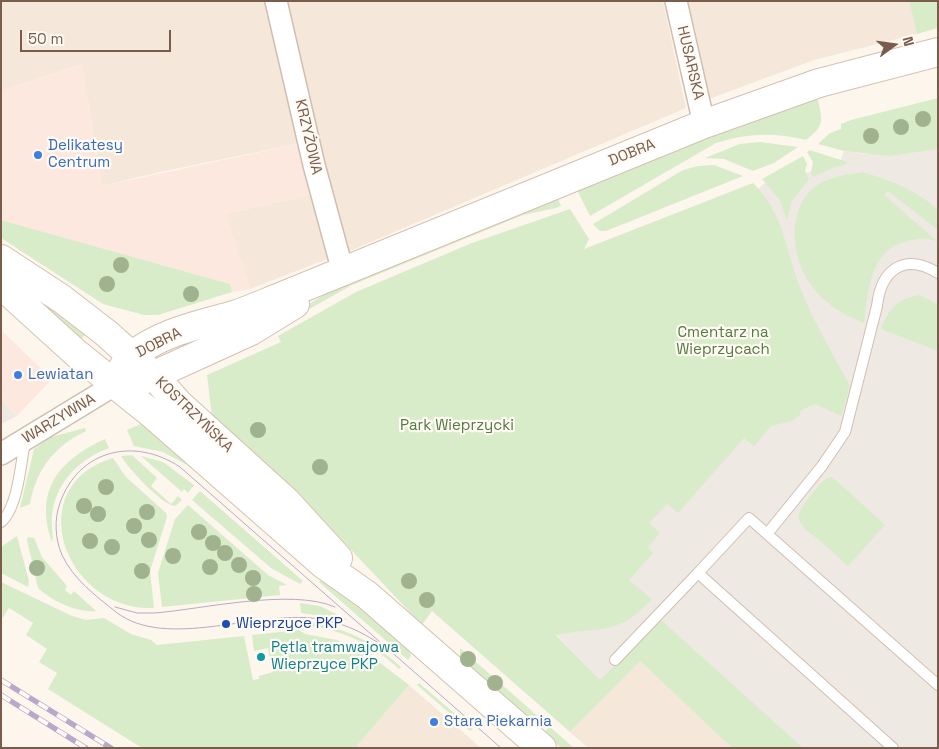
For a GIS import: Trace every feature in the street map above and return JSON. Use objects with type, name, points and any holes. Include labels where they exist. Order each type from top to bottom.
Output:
[{"type":"main road","name":"DOBRA","points":[[338,273],[290,308],[251,331],[140,382],[116,384],[122,368],[132,356],[169,336],[236,314],[704,124],[819,83],[938,52]]},
{"type":"main road","name":"KOSTRZYŃSKA","points":[[1,259],[84,314],[154,376],[178,403],[286,502],[336,556],[367,595]]},
{"type":"main road","name":"KOSTRZYŃSKA","points":[[1,285],[77,354],[116,384],[323,564],[367,595],[542,748]]},
{"type":"street","name":"KRZYŻOWA","points":[[276,1],[338,273]]},
{"type":"street","name":"HUSARSKA","points":[[676,1],[704,124]]},
{"type":"street","name":"WARZYWNA","points":[[1,454],[116,384]]},
{"type":"lane","points":[[767,534],[822,466],[846,432],[877,306],[879,287],[891,271],[906,264],[919,264],[938,273]]},
{"type":"lane","points":[[1,522],[5,519],[14,499],[26,440]]},
{"type":"lane","points":[[615,660],[749,518],[938,685]]},
{"type":"lane","points":[[698,573],[893,748]]},
{"type":"shaded area","points":[[1,1],[268,1],[302,143],[102,186],[82,64],[1,91]]},
{"type":"shaded area","points":[[285,1],[663,1],[686,108],[345,253]]},
{"type":"shaded area","points":[[686,1],[909,1],[917,34],[814,60],[709,99]]},
{"type":"shaded area","points":[[82,64],[102,186],[302,143],[314,194],[226,214],[250,289],[232,292],[230,284],[1,220],[1,91]]},
{"type":"shaded area","points":[[938,130],[938,748],[732,748],[640,661],[610,691],[556,634],[757,190],[767,181],[772,184],[840,162],[844,151],[865,154]]},
{"type":"shaded area","points":[[314,194],[330,258],[250,289],[225,214]]},
{"type":"shaded area","points":[[1,330],[52,379],[17,416],[1,399]]},
{"type":"shaded area","points":[[1,399],[17,416],[1,424]]},
{"type":"shaded area","points":[[640,661],[732,748],[588,748],[570,732]]},
{"type":"shaded area","points":[[409,685],[481,748],[355,748]]},
{"type":"green space","points":[[909,1],[938,1],[938,28],[917,34]]},
{"type":"green space","points":[[814,98],[818,100],[821,123],[816,131],[806,140],[761,135],[739,137],[716,143],[590,216],[576,188],[728,128]]},
{"type":"green space","points":[[938,98],[938,149],[889,156],[844,151],[818,144],[830,133],[841,129],[841,124],[851,120]]},
{"type":"green space","points":[[760,142],[798,147],[774,163],[753,171],[724,159],[705,158],[740,144]]},
{"type":"green space","points":[[810,150],[847,162],[847,164],[813,177],[811,173],[813,162],[807,152]]},
{"type":"green space","points":[[803,156],[807,164],[805,171],[809,179],[792,201],[787,220],[779,199],[762,179]]},
{"type":"green space","points":[[714,165],[743,176],[606,231],[600,231],[593,224],[683,170],[698,166]]},
{"type":"green space","points":[[863,172],[912,192],[938,210],[938,230],[888,191],[884,195],[938,242],[927,239],[908,241],[895,246],[886,253],[878,262],[873,273],[864,323],[834,308],[811,285],[799,261],[795,234],[796,220],[806,195],[816,186],[833,178]]},
{"type":"green space","points":[[753,183],[764,195],[778,220],[806,302],[850,386],[841,416],[815,404],[801,410],[800,415],[792,421],[771,426],[754,446],[744,438],[678,513],[667,504],[649,523],[660,533],[648,547],[653,553],[629,580],[652,599],[640,611],[618,625],[556,635],[600,680],[661,620],[803,748],[732,748],[640,661],[570,732],[432,611],[422,625],[320,517],[212,417],[207,375],[281,342],[278,336],[356,292],[472,243],[570,209],[589,239],[584,249]]},
{"type":"green space","points":[[557,196],[561,206],[523,215],[352,285],[288,321],[280,322],[332,290]]},
{"type":"green space","points":[[1,220],[230,284],[232,292],[158,315],[144,315],[103,304],[1,238]]},
{"type":"green space","points":[[19,283],[88,332],[81,339]]},
{"type":"green space","points":[[920,295],[938,305],[938,351],[881,329],[887,315],[895,306],[905,299]]},
{"type":"green space","points":[[150,420],[185,459],[187,465],[163,452],[134,446],[127,430]]},
{"type":"green space","points":[[85,428],[86,431],[56,451],[42,469],[30,504],[20,508],[34,449],[51,437]]},
{"type":"green space","points":[[105,439],[109,448],[88,459],[70,474],[63,483],[54,504],[52,542],[47,524],[46,507],[54,479],[63,467],[75,457]]},
{"type":"green space","points":[[132,455],[157,478],[151,486],[171,504],[178,496],[182,500],[175,506],[162,500],[154,493],[121,456]]},
{"type":"green space","points":[[141,456],[163,462],[194,485],[188,493],[184,489],[182,492]]},
{"type":"green space","points":[[113,458],[126,477],[166,513],[167,517],[150,571],[154,608],[123,604],[97,590],[77,570],[65,545],[61,519],[67,494],[84,473]]},
{"type":"green space","points":[[831,477],[885,525],[848,566],[806,529],[799,520],[799,515],[805,503],[820,484]]},
{"type":"green space","points":[[200,491],[303,581],[300,584],[271,568],[192,500]]},
{"type":"green space","points":[[188,505],[268,575],[287,585],[279,586],[280,595],[162,607],[158,573],[175,519]]},
{"type":"green space","points":[[17,536],[29,581],[28,587],[1,573],[1,547]]},
{"type":"green space","points":[[28,537],[34,538],[42,557],[67,586],[65,590],[71,595],[74,591],[96,611],[81,610],[65,605],[38,588],[27,540]]},
{"type":"green space","points":[[325,576],[408,647],[411,656],[408,660],[319,582]]},
{"type":"green space","points":[[1,582],[72,616],[86,620],[104,618],[131,634],[151,640],[157,645],[244,636],[253,680],[273,672],[268,648],[254,651],[252,635],[299,630],[305,634],[337,640],[370,655],[409,685],[355,748],[142,748],[48,689],[57,673],[39,662],[47,649],[26,635],[33,623],[9,608],[1,620]]},
{"type":"green space","points":[[300,603],[320,606],[348,620],[301,613]]},
{"type":"green space","points":[[302,622],[330,627],[356,636],[379,649],[401,667],[399,669],[367,645],[344,634],[305,625]]},
{"type":"green space","points":[[460,648],[540,718],[537,722],[533,723],[460,659]]},
{"type":"green space","points":[[419,683],[473,729],[470,731],[417,685]]},
{"type":"green space","points":[[550,727],[574,748],[561,748],[547,735],[546,730]]},
{"type":"tram line","points":[[394,654],[386,648],[377,642],[359,632],[319,619],[295,617],[186,629],[160,628],[137,623],[116,612],[72,572],[62,555],[58,542],[56,522],[60,503],[69,485],[80,470],[94,460],[110,454],[127,451],[145,452],[163,458],[180,467],[381,643],[421,678],[501,748]]},
{"type":"tram line","points":[[115,607],[137,613],[155,613],[272,599],[295,599],[335,607]]},
{"type":"railway","points":[[1,680],[111,748]]},
{"type":"railway","points":[[1,695],[86,748]]},
{"type":"place","name":"Delikatesy Centrum","points":[[38,155]]},
{"type":"place","name":"Lewiatan","points":[[18,375]]},
{"type":"place","name":"Wieprzyce PKP","points":[[226,624]]},
{"type":"place","name":"Pętla tramwajowa Wieprzyce PKP","points":[[261,657]]},
{"type":"place","name":"Stara Piekarnia","points":[[434,722]]},
{"type":"park label","name":"Cmentarz na Wieprzycach","points":[[723,342]]},
{"type":"park label","name":"Park Wieprzycki","points":[[457,426]]}]
